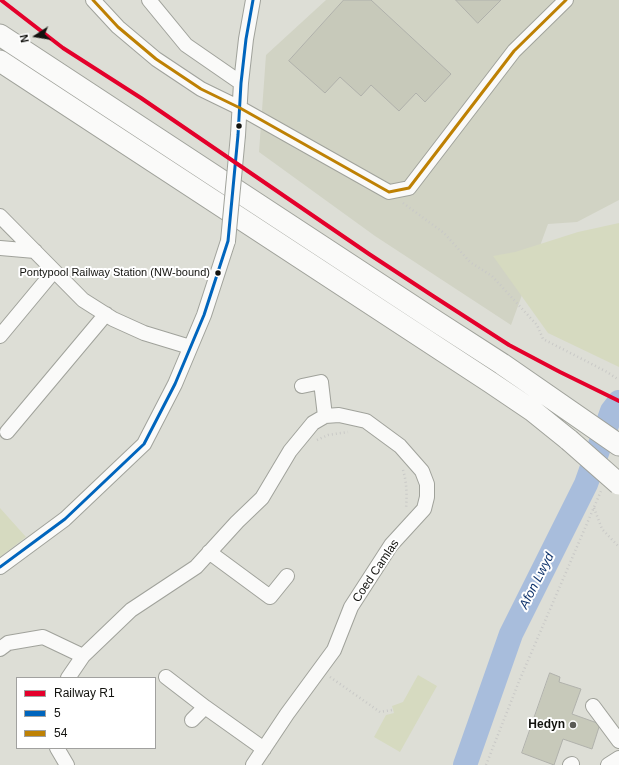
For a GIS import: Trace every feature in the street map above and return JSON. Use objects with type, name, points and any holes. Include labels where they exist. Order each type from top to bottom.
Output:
[{"type":"highway","points":[[0,36],[431,318],[619,445]]},
{"type":"highway","points":[[0,61],[533,411],[570,440],[619,484]]},
{"type":"street","points":[[93,0],[118,27],[156,60],[201,89],[240,108],[389,192],[409,188],[514,51],[561,2]]},
{"type":"street","points":[[149,0],[186,45],[241,83]]},
{"type":"street","points":[[0,566],[65,519],[144,444],[175,384],[204,315],[228,241],[238,135],[241,83],[246,39],[253,0]]},
{"type":"street","points":[[0,216],[83,300],[113,319],[144,333],[190,348]]},
{"type":"street","points":[[0,248],[35,251]]},
{"type":"street","points":[[0,336],[54,271]]},
{"type":"street","points":[[7,432],[106,314]]},
{"type":"street","points":[[69,677],[83,656],[131,610],[196,567],[237,522],[262,498],[290,451],[313,423],[325,416],[321,382],[302,386]]},
{"type":"street","name":"Coed Camlas","points":[[253,765],[287,714],[334,650],[351,607],[391,545],[424,509],[427,497],[427,484],[422,471],[400,446],[366,421],[339,415],[325,416]]},
{"type":"street","points":[[209,552],[270,597],[287,576]]},
{"type":"street","points":[[0,649],[8,643],[43,637],[83,656]]},
{"type":"street","points":[[166,677],[264,749]]},
{"type":"street","points":[[192,720],[205,706]]},
{"type":"street","points":[[593,706],[619,741]]},
{"type":"street","points":[[57,749],[67,765]]},
{"type":"street","points":[[608,765],[619,758]]},
{"type":"path","points":[[389,192],[444,234],[470,262],[492,276],[537,325],[543,339],[607,372],[619,380]]},
{"type":"path","points":[[316,440],[328,435],[376,428]]},
{"type":"path","points":[[402,469],[407,497],[404,531]]},
{"type":"path","points":[[486,765],[520,679],[594,507],[602,529],[619,547]]},
{"type":"path","points":[[320,670],[380,712],[392,710]]},
{"type":"shaded area","points":[[326,0],[619,0],[619,200],[577,222],[548,224],[511,325],[375,236],[259,152],[266,55]]},
{"type":"green space","points":[[619,223],[619,367],[548,333],[493,256],[515,252],[578,232]]},
{"type":"green space","points":[[0,508],[26,537],[0,557]]},
{"type":"green space","points":[[418,675],[437,686],[400,752],[374,737],[386,715],[394,713],[392,706],[403,702]]},
{"type":"building","points":[[344,0],[371,0],[451,74],[425,102],[416,93],[399,111],[371,85],[361,96],[340,77],[325,93],[289,61]]},
{"type":"building","points":[[456,0],[501,0],[478,23]]},
{"type":"building","points":[[550,673],[560,677],[559,682],[581,689],[572,714],[600,724],[592,749],[563,739],[554,765],[522,753]]},
{"type":"waterway","name":"Afon Lwyd","points":[[465,765],[511,634],[586,484],[612,411],[619,402]]},
{"type":"rail line","name":"R1","points":[[1,0],[63,48],[141,98],[433,296],[509,345],[619,401]]},
{"type":"transit line","name":"54","points":[[93,0],[118,27],[156,59],[201,89],[240,108],[389,192],[409,188],[514,51],[566,0]]},
{"type":"transit line","name":"5","points":[[0,567],[65,519],[144,444],[175,384],[204,315],[228,241],[238,135],[241,83],[246,39],[253,0]]},
{"type":"place","name":"Pontypool Railway Station (NW-bound)","points":[[218,273]]},
{"type":"place","name":"Hedyn","points":[[573,725]]}]
